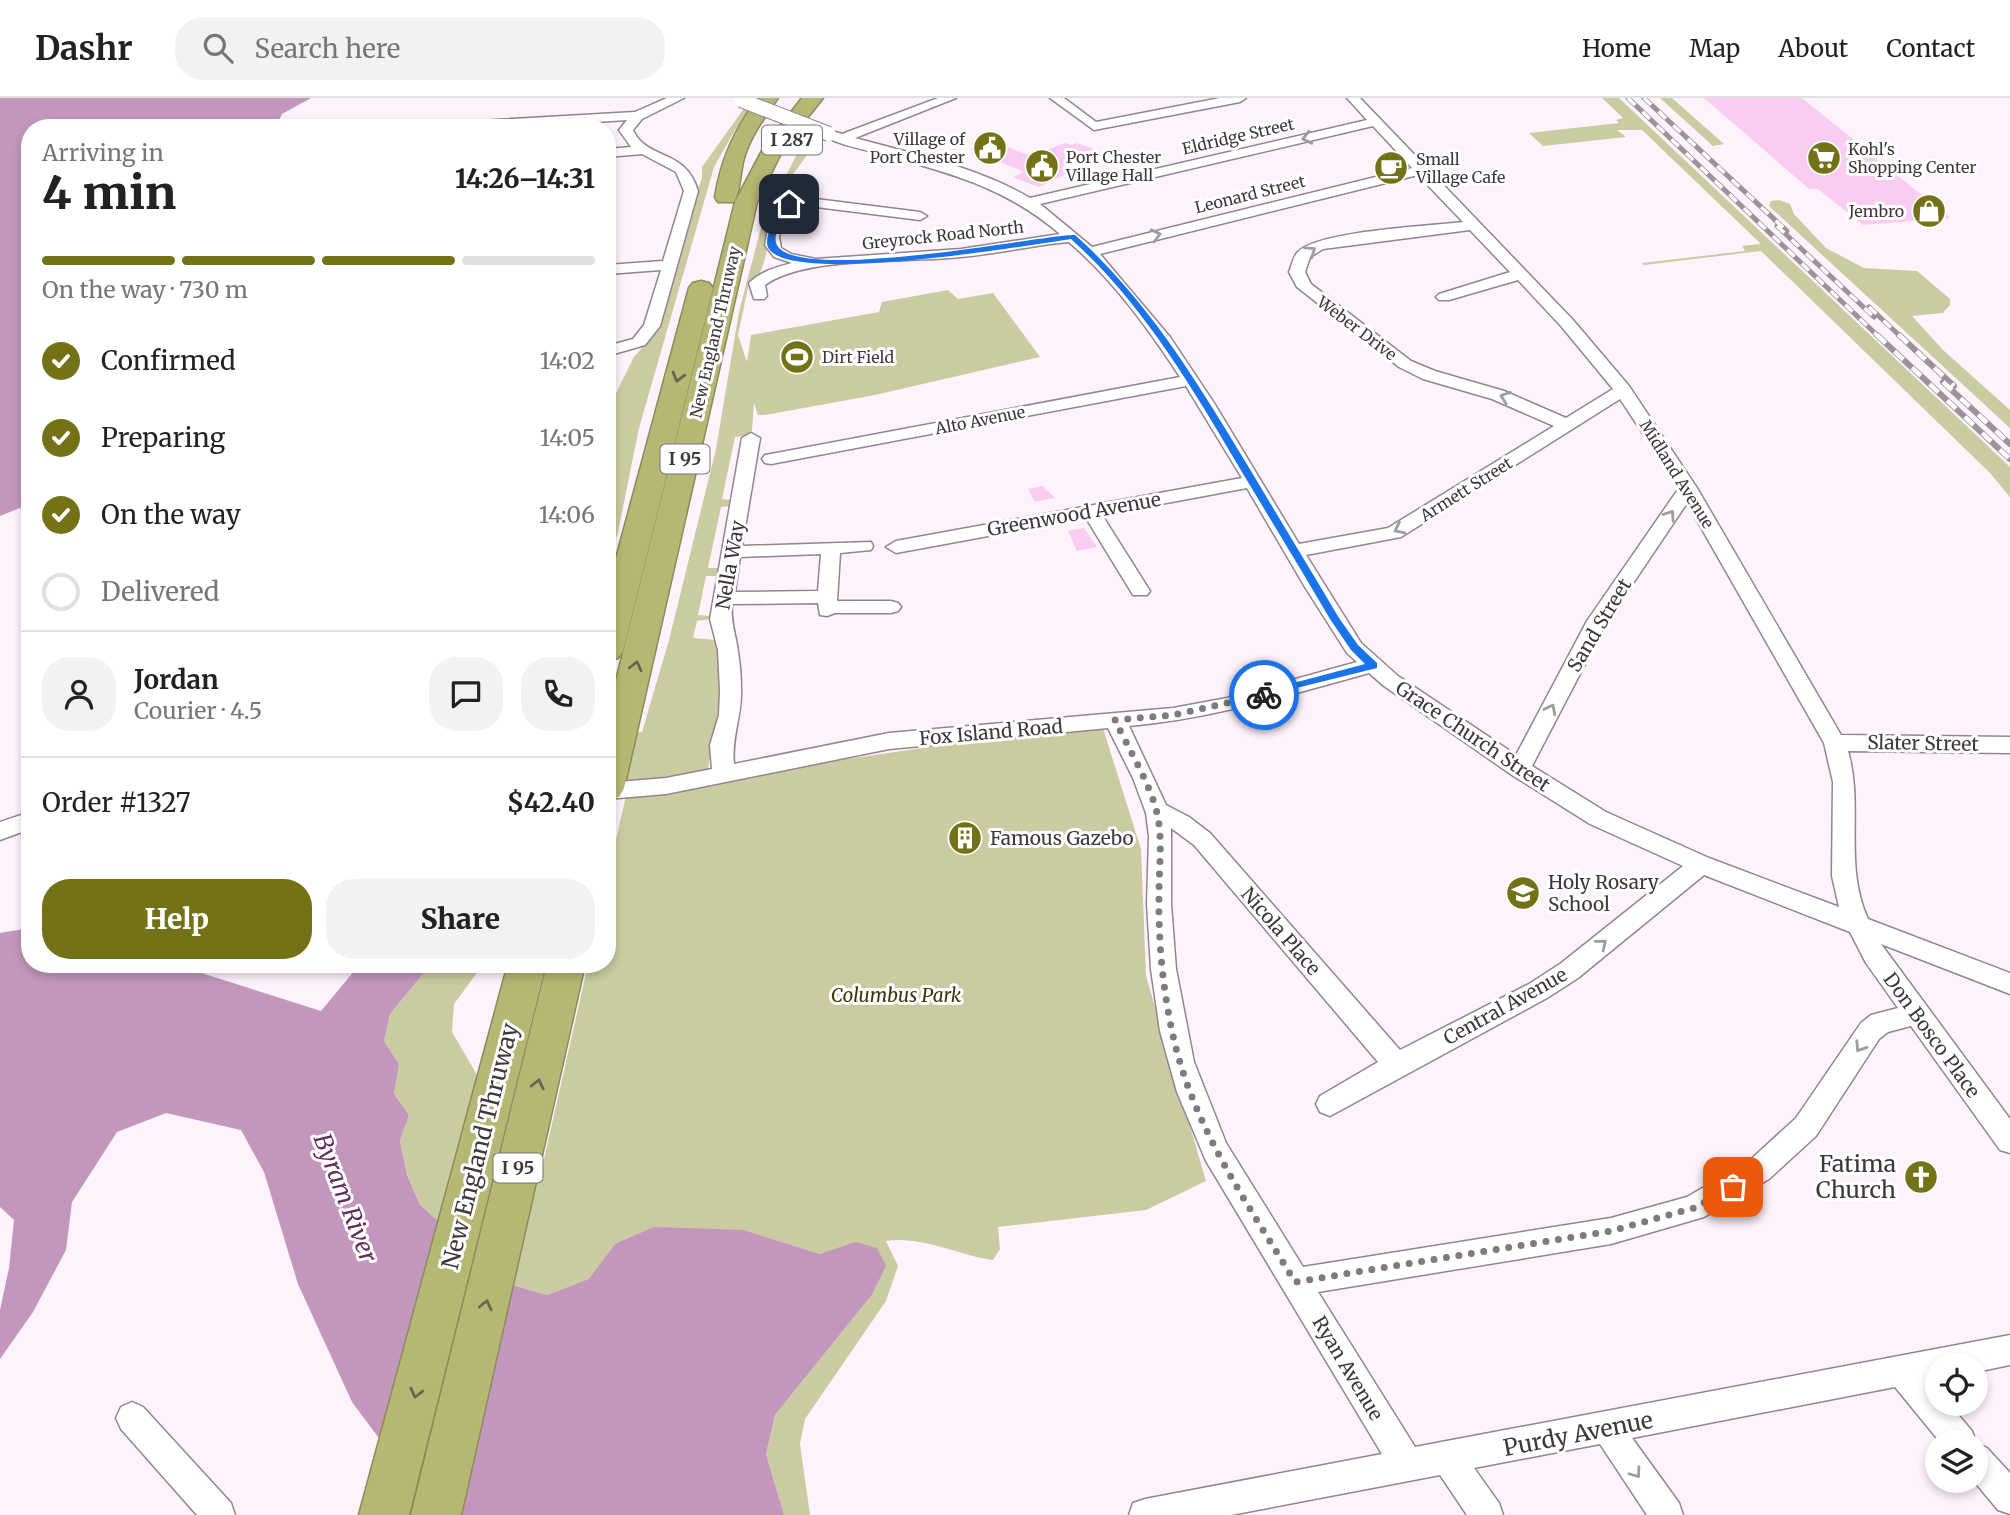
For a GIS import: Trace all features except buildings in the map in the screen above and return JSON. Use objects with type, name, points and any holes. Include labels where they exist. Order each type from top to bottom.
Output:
[{"type":"highway","name":"I 287","points":[[726,197],[728,172],[737,145],[768,98]]},
{"type":"highway","name":"New England Thruway","points":[[719,221],[726,197],[744,158],[756,139],[791,98]]},
{"type":"highway","name":"New England Thruway","points":[[616,751],[739,229],[752,185],[780,137],[813,98]]},
{"type":"highway","name":"I 287","points":[[752,185],[810,120],[834,98]]},
{"type":"highway","name":"New England Thruway","points":[[616,617],[708,263]]},
{"type":"highway","name":"New England Thruway","points":[[384,1515],[525,973]]},
{"type":"highway","name":"New England Thruway","points":[[436,1515],[564,973]]},
{"type":"street","points":[[592,119],[637,116],[678,98]]},
{"type":"street","points":[[835,136],[950,98]]},
{"type":"street","points":[[1056,98],[1094,126],[1240,98]]},
{"type":"street","points":[[1162,98],[1179,110]]},
{"type":"street","name":"Midland Avenue","points":[[1353,98],[1587,346],[1623,390],[1688,488],[1835,743],[1845,786],[1842,857],[1845,889],[1859,925]]},
{"type":"street","name":"Grace Church Street","points":[[740,99],[835,136],[981,179],[1029,202],[1089,252],[1143,313],[1190,380],[1354,648],[1391,681],[1520,769],[1598,818],[1701,864],[2010,984]]},
{"type":"street","points":[[616,349],[631,346],[648,332],[670,265],[691,186],[687,176],[678,167],[645,150],[627,135],[628,125],[637,116]]},
{"type":"street","name":"Eldridge Street","points":[[1029,202],[1374,122]]},
{"type":"street","points":[[616,152],[645,150]]},
{"type":"street","name":"Leonard Street","points":[[1089,252],[1419,170]]},
{"type":"street","points":[[817,263],[784,256],[773,249],[770,243],[781,208],[789,204],[816,203],[920,216]]},
{"type":"street","name":"Weber Drive","points":[[1473,225],[1327,243],[1303,255],[1297,272],[1299,279],[1313,295],[1405,364],[1429,375],[1498,395],[1567,425]]},
{"type":"street","name":"Greyrock Road North","points":[[817,263],[958,254],[1072,237]]},
{"type":"street","points":[[759,296],[757,282],[773,249]]},
{"type":"street","points":[[760,278],[789,268],[817,263]]},
{"type":"street","points":[[616,269],[670,265]]},
{"type":"street","points":[[1444,297],[1521,274]]},
{"type":"street","name":"Alto Avenue","points":[[771,459],[1190,380]]},
{"type":"street","name":"Armett Street","points":[[1295,551],[1394,533],[1623,390]]},
{"type":"street","name":"Nella Way","points":[[724,774],[721,745],[730,715],[731,691],[728,650],[720,619],[751,438]]},
{"type":"street","name":"Greenwood Avenue","points":[[896,547],[1252,482]]},
{"type":"street","name":"Sand Street","points":[[1520,769],[1597,621],[1688,488]]},
{"type":"street","points":[[1090,510],[1140,591]]},
{"type":"street","points":[[732,552],[864,546]]},
{"type":"street","points":[[827,605],[831,548]]},
{"type":"street","points":[[724,598],[891,607]]},
{"type":"street","name":"Fox Island Road","points":[[616,789],[666,786],[889,741],[1173,715],[1227,705],[1373,665]]},
{"type":"street","name":"Ryan Avenue","points":[[1115,720],[1156,810],[1162,842],[1159,893],[1166,997],[1184,1079],[1197,1115],[1216,1152],[1408,1466]]},
{"type":"street","name":"Slater Street","points":[[1835,743],[2010,745]]},
{"type":"street","name":"Nicola Place","points":[[1156,810],[1181,823],[1202,839],[1396,1065]]},
{"type":"street","points":[[0,831],[21,823]]},
{"type":"street","name":"Central Avenue","points":[[1330,1104],[1396,1065],[1538,991],[1569,971],[1701,864]]},
{"type":"street","name":"Don Bosco Place","points":[[1859,925],[1875,957],[2010,1141]]},
{"type":"street","points":[[1295,1282],[1611,1231],[1694,1208],[1759,1170],[1806,1127],[1870,1031],[1880,1023],[1916,1014]]},
{"type":"street","name":"Purdy Avenue","points":[[1145,1515],[2010,1350]]},
{"type":"street","points":[[1902,1371],[1951,1430]]},
{"type":"street","points":[[132,1418],[219,1515]]},
{"type":"street","points":[[1608,1428],[1667,1515]]},
{"type":"street","points":[[1448,1459],[1487,1515]]},
{"type":"street","points":[[1988,1473],[2010,1498]]},
{"type":"green space","points":[[1602,98],[1619,98],[2010,467],[2010,497],[1990,473],[1761,251],[1644,265],[1642,263],[1745,251],[1742,246],[1761,244],[1642,130],[1617,130],[1626,137],[1543,146],[1529,133],[1619,123],[1616,120],[1623,118]]},
{"type":"green space","points":[[1660,98],[1672,98],[1724,144],[1713,146]]},
{"type":"green space","points":[[745,107],[753,108],[735,130],[714,167],[639,428],[616,537],[616,393],[634,357],[658,330],[683,232],[702,178],[702,167]]},
{"type":"green space","points":[[809,131],[821,136],[791,177],[778,206],[760,273],[749,283],[738,335],[747,362],[751,335],[879,312],[882,302],[948,290],[958,299],[993,293],[1040,357],[875,395],[765,415],[758,415],[754,403],[752,431],[735,437],[722,499],[732,500],[732,506],[721,507],[708,568],[720,568],[719,576],[706,576],[698,615],[711,616],[710,619],[697,621],[693,638],[717,640],[722,686],[708,769],[646,781],[616,783],[616,733],[642,732],[669,640],[716,449],[739,312],[763,220]]},
{"type":"green space","points":[[1779,200],[1790,204],[1794,214],[1826,248],[1864,268],[1917,271],[1950,299],[1950,305],[1943,313],[1912,316],[1943,350],[2010,410],[2010,428],[1769,206],[1771,201]]},
{"type":"green space","name":"Columbus Park","points":[[1101,722],[1141,849],[1146,976],[1206,1181],[1146,1210],[998,1227],[1000,1249],[993,1260],[925,1243],[886,1241],[898,1266],[886,1301],[805,1419],[800,1444],[810,1515],[784,1515],[766,1454],[775,1415],[871,1296],[865,1245],[820,1254],[744,1230],[615,1244],[590,1279],[547,1295],[509,1284],[420,1205],[407,1175],[400,1141],[409,1115],[394,1094],[399,1064],[384,1041],[390,1014],[424,973],[477,973],[454,1004],[452,1032],[539,1181],[586,973],[616,973],[616,840],[627,791]]},
{"type":"water","points":[[0,98],[311,98],[282,114],[280,119],[21,119],[21,508],[0,516]]},
{"type":"water","name":"Byram River","points":[[21,930],[21,973],[201,973],[321,1011],[353,973],[424,973],[390,1014],[384,1041],[399,1064],[394,1094],[409,1115],[400,1141],[407,1175],[420,1205],[509,1284],[547,1295],[589,1279],[615,1244],[654,1227],[744,1230],[820,1254],[855,1242],[877,1248],[886,1266],[871,1296],[775,1415],[766,1454],[784,1515],[436,1515],[352,1402],[298,1284],[264,1172],[241,1130],[166,1113],[117,1132],[72,1202],[66,1250],[33,1312],[0,1359],[0,1310],[9,1268],[14,1220],[0,1207],[0,933]]},
{"type":"railway","points":[[1628,98],[1879,337]]},
{"type":"railway","points":[[1644,98],[1787,231]]},
{"type":"railway","points":[[1777,226],[1874,317]]},
{"type":"railway","points":[[1869,307],[1901,337]]},
{"type":"railway","points":[[1877,335],[2010,459]]},
{"type":"railway","points":[[1899,335],[1954,386]]},
{"type":"railway","points":[[1943,382],[2010,444]]},
{"type":"way so far","points":[[1264,695],[1173,715],[1115,720],[1156,810],[1162,842],[1159,893],[1166,997],[1184,1079],[1197,1115],[1216,1152],[1295,1282],[1611,1231],[1694,1208],[1733,1187]]},
{"type":"place","name":"Village of Port Chester","points":[[990,148]]},
{"type":"place","name":"Kohl's Shopping Center","points":[[1824,158]]},
{"type":"place","name":"Port Chester Village Hall","points":[[1042,166]]},
{"type":"place","name":"Small Village Cafe","points":[[1391,168]]},
{"type":"place","name":"Jembro","points":[[1929,211]]},
{"type":"place","name":"Dirt Field","points":[[797,357]]},
{"type":"place","name":"Famous Gazebo","points":[[965,838]]},
{"type":"place","name":"Holy Rosary School","points":[[1523,893]]},
{"type":"place","name":"Fatima Church","points":[[1921,1177]]},
{"type":"route","points":[[789,204],[781,208],[770,243],[776,252],[784,256],[817,263],[958,254],[1072,237],[1101,262],[1162,337],[1206,403],[1335,619],[1354,648],[1373,665],[1264,695]]}]
